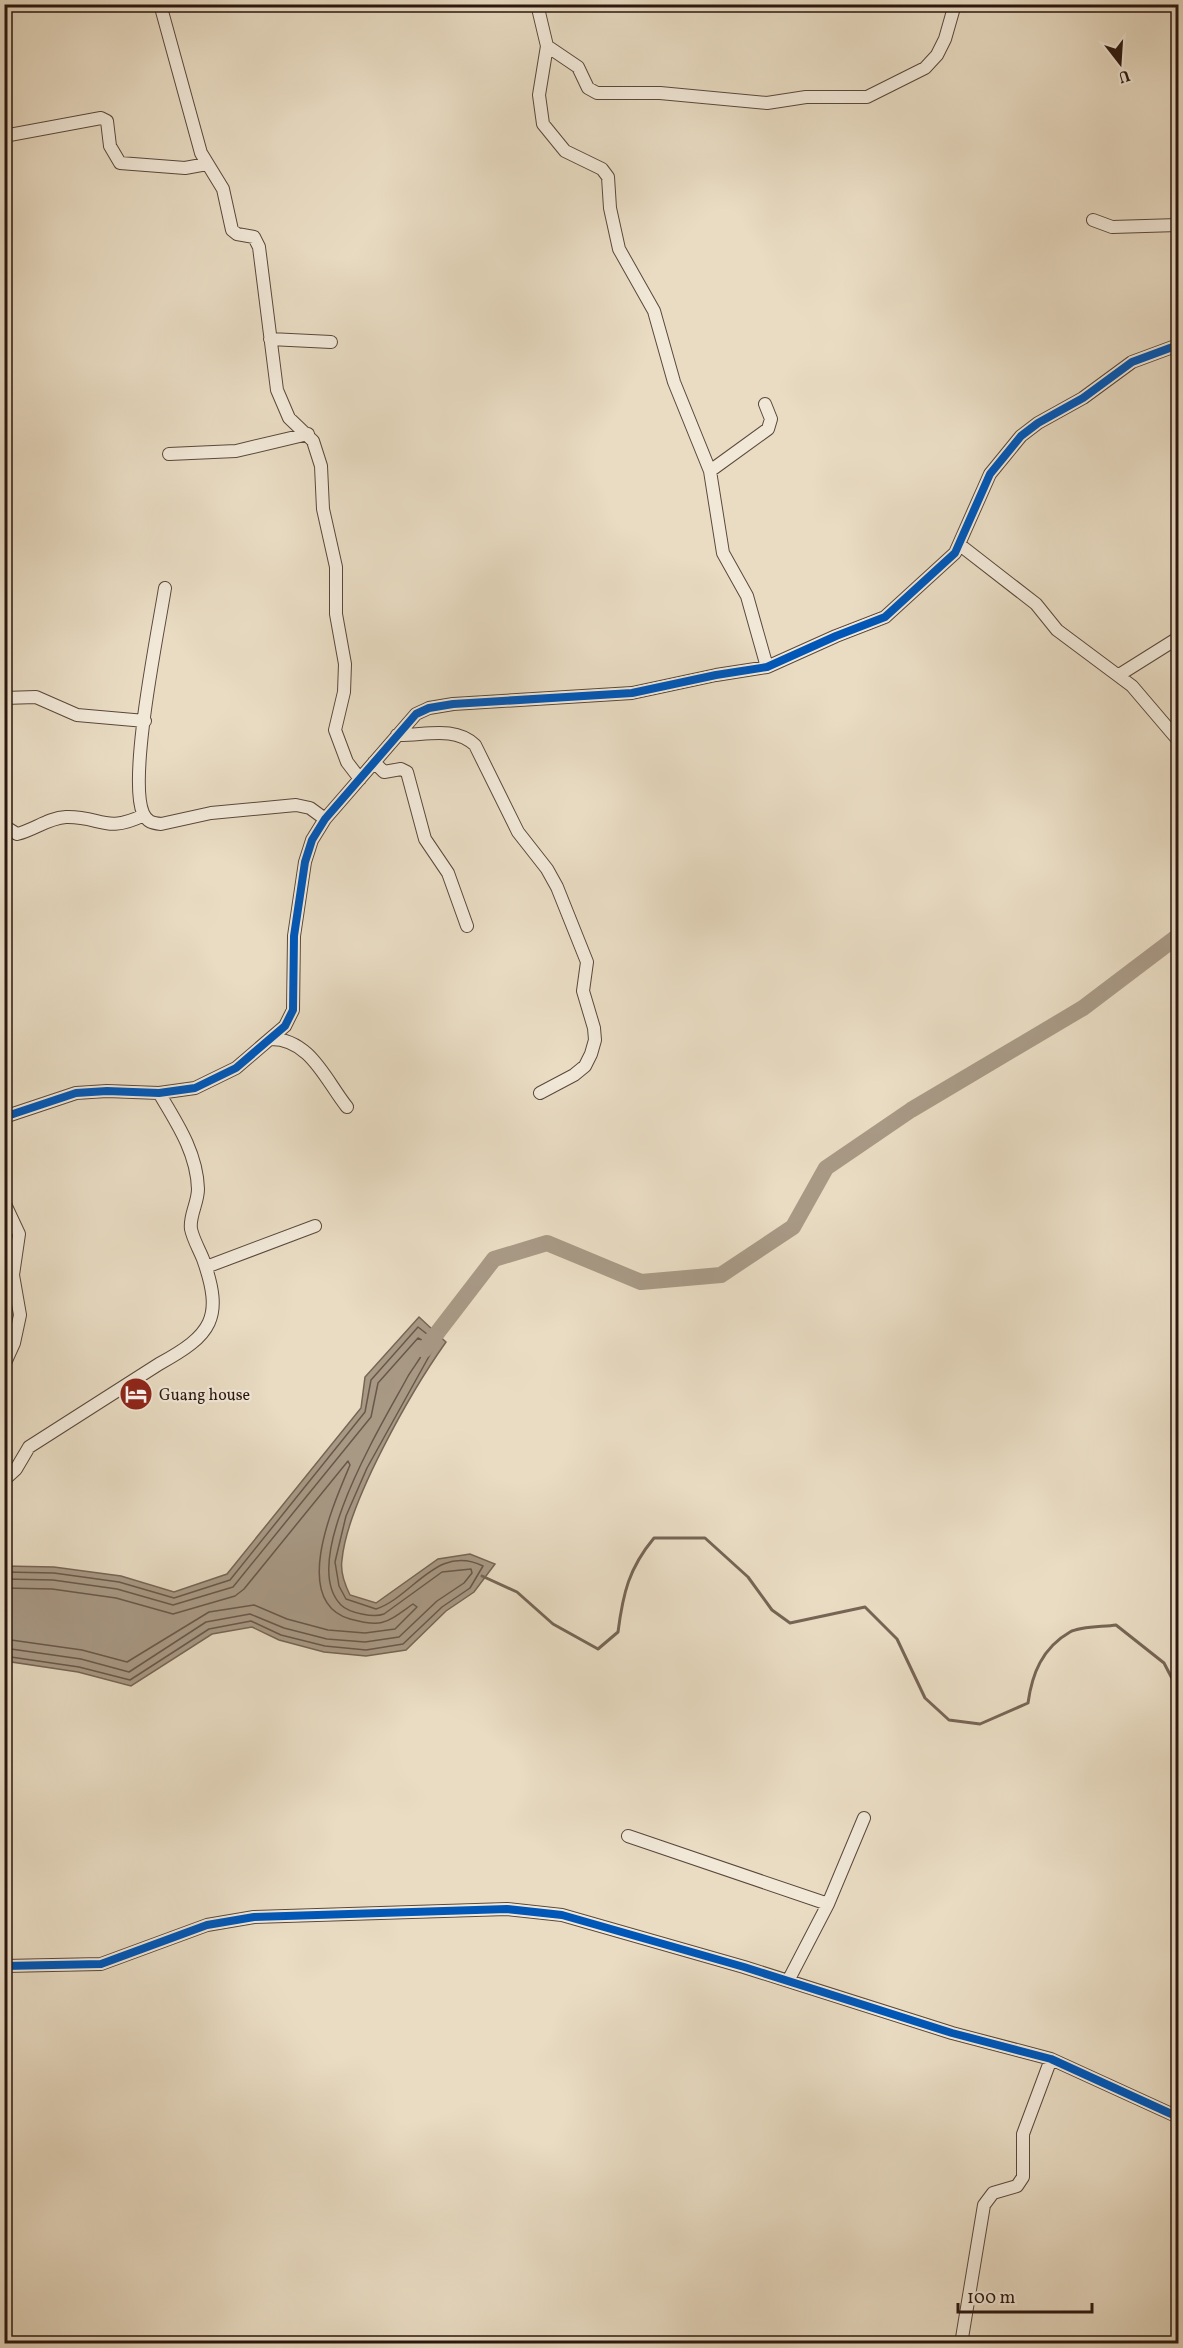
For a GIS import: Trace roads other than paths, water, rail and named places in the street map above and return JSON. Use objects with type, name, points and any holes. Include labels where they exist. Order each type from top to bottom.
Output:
[{"type":"street","points":[[160,4],[187,109],[207,164],[223,189],[232,230],[237,234],[254,237],[260,247],[277,390],[289,418],[308,434],[316,447],[321,466],[323,509],[336,567],[336,614],[345,664],[344,692],[335,730],[346,762],[360,778]]},
{"type":"street","points":[[537,4],[547,46],[538,95],[543,124],[553,140],[565,152],[602,169],[608,177],[610,208],[619,249],[654,311],[674,382],[710,471],[723,553],[747,596],[767,667]]},
{"type":"street","points":[[547,46],[578,67],[588,88],[597,93],[660,93],[767,103],[806,97],[855,99],[882,91],[925,68],[937,55],[945,39],[955,4]]},
{"type":"street","points":[[1177,4],[1179,9]]},
{"type":"street","points":[[4,136],[101,118],[107,121],[110,146],[120,163],[185,168],[207,164]]},
{"type":"street","points":[[1092,220],[1126,227],[1179,225]]},
{"type":"street","points":[[270,339],[331,342]]},
{"type":"street","points":[[4,1118],[76,1093],[107,1090],[159,1093],[195,1088],[221,1078],[285,1026],[293,1010],[294,936],[305,862],[312,840],[325,819],[416,714],[437,706],[632,693],[767,667],[885,617],[937,573],[960,545],[990,474],[1021,436],[1038,423],[1083,398],[1132,362],[1179,345]]},
{"type":"street","points":[[710,471],[768,429],[771,419],[765,404]]},
{"type":"street","points":[[169,454],[236,451],[308,434]]},
{"type":"street","points":[[960,545],[1036,604],[1057,630],[1119,675],[1150,704],[1179,740]]},
{"type":"street","points":[[165,588],[145,721],[140,794],[144,815],[153,824],[161,824],[211,813],[296,805],[310,808],[325,819]]},
{"type":"street","points":[[1119,675],[1179,638]]},
{"type":"street","points":[[4,698],[36,697],[77,715],[145,721]]},
{"type":"street","points":[[397,735],[442,732],[468,739],[475,745],[518,832],[547,869],[570,917],[587,962],[584,991],[595,1040],[585,1065],[574,1075],[540,1092]]},
{"type":"street","points":[[374,762],[384,772],[401,769],[407,772],[425,839],[448,873],[468,926]]},
{"type":"street","points":[[4,826],[17,834],[62,818],[75,818],[107,825],[125,823],[144,815]]},
{"type":"street","points":[[270,1039],[290,1041],[305,1050],[347,1107]]},
{"type":"street","points":[[4,1480],[31,1445],[193,1345],[209,1324],[214,1300],[206,1267],[190,1226],[198,1187],[182,1130],[159,1093]]},
{"type":"street","points":[[4,1202],[19,1234],[13,1275],[20,1315],[14,1343],[4,1365]]},
{"type":"street","points":[[206,1267],[315,1226]]},
{"type":"street","points":[[788,1981],[828,1904],[864,1818]]},
{"type":"street","points":[[628,1836],[828,1904]]},
{"type":"street","points":[[4,1966],[101,1964],[194,1929],[238,1919],[507,1909],[573,1917],[952,2033],[1051,2059],[1179,2117]]},
{"type":"street","points":[[961,2343],[984,2205],[993,2193],[1017,2186],[1023,2177],[1023,2134],[1051,2059]]},
{"type":"water","points":[[419,1317],[446,1342],[399,1417],[368,1479],[347,1536],[342,1565],[343,1578],[350,1595],[376,1603],[438,1559],[470,1554],[495,1564],[474,1592],[446,1611],[406,1650],[366,1656],[324,1652],[279,1640],[252,1627],[212,1634],[131,1686],[78,1672],[5,1661],[5,1566],[54,1567],[121,1576],[174,1592],[227,1574],[361,1408],[365,1377]]},
{"type":"waterway","points":[[424,1350],[494,1259],[547,1243],[641,1282],[721,1275],[793,1227],[826,1168],[911,1110],[1083,1008],[1178,936]]},
{"type":"waterway","points":[[482,1576],[517,1592],[553,1624],[598,1649],[618,1632],[628,1582],[645,1549],[654,1538],[705,1538],[748,1577],[772,1610],[790,1623],[865,1607],[897,1639],[925,1698],[949,1720],[980,1724],[1028,1703],[1032,1682],[1045,1654],[1060,1638],[1075,1630],[1086,1628],[1116,1625],[1164,1663],[1178,1690]]},
{"type":"place","name":"Guang house","points":[[136,1394]]}]
